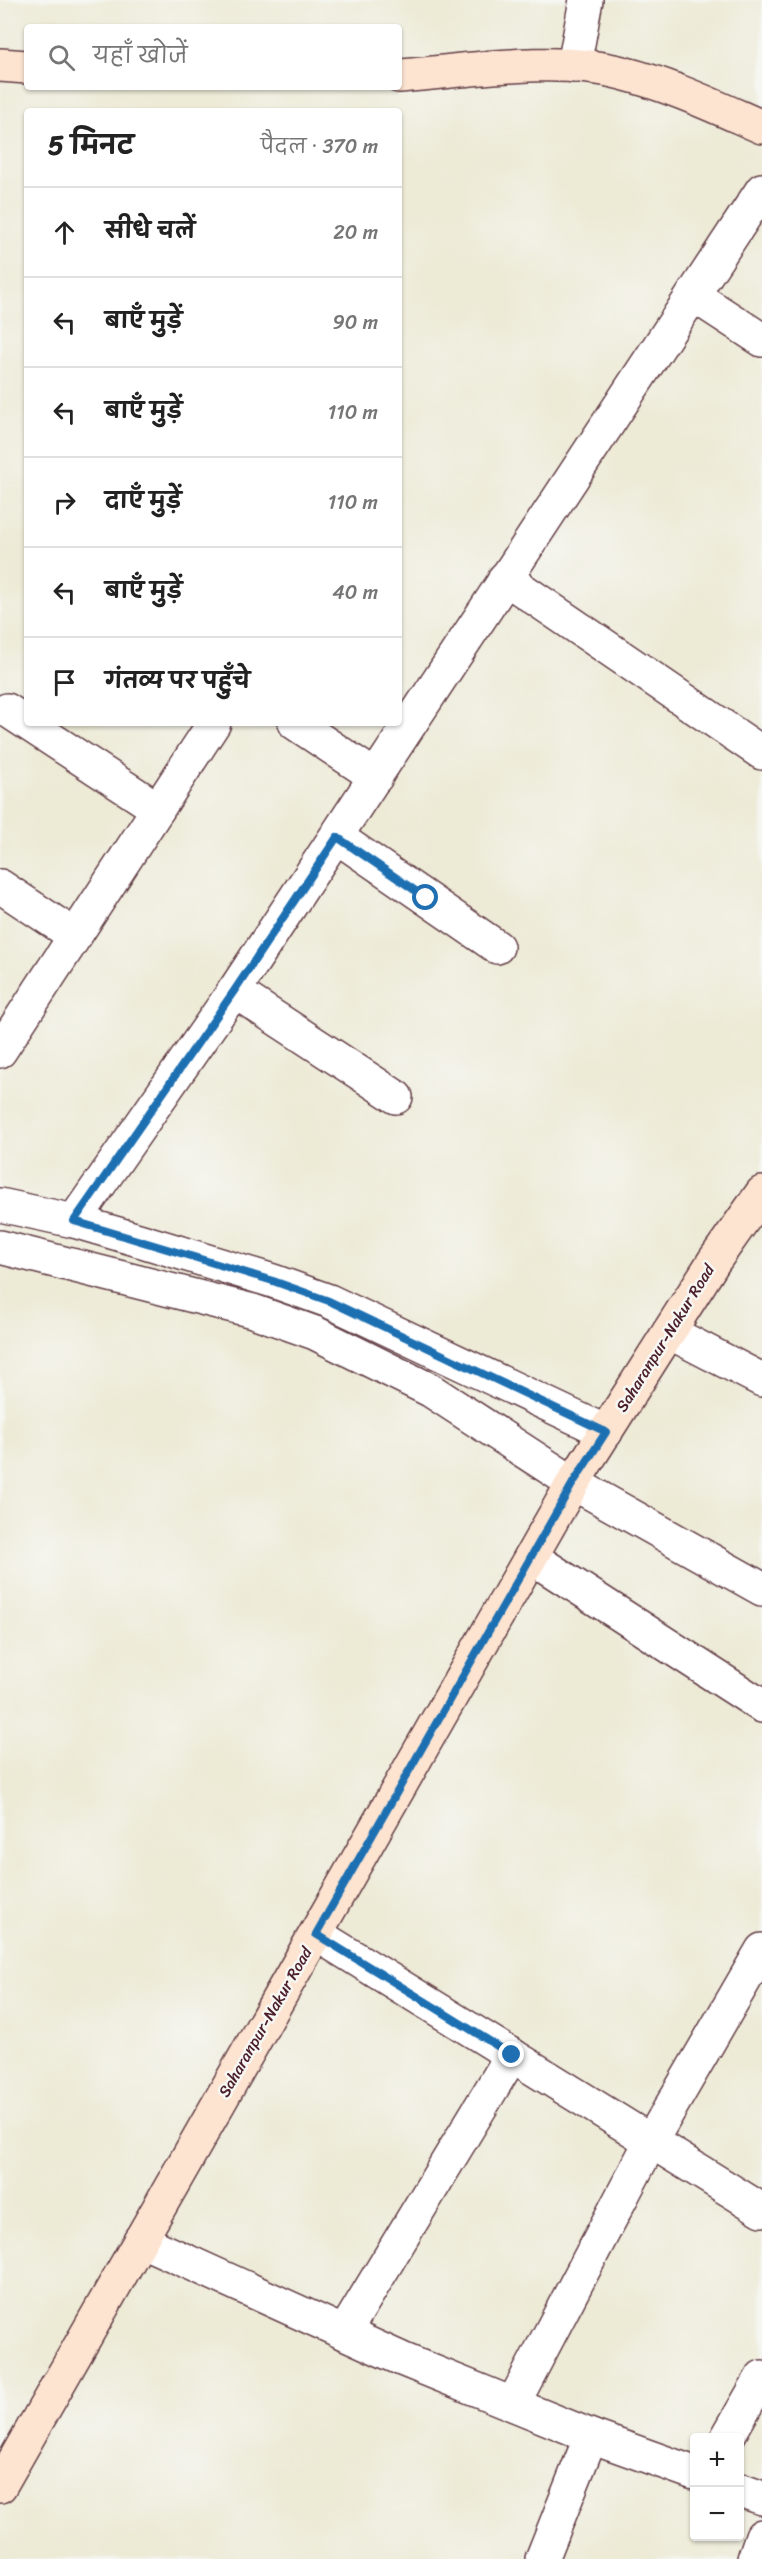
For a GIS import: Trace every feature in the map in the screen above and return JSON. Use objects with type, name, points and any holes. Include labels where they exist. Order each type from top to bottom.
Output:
[{"type":"main road","points":[[0,65],[24,67]]},
{"type":"main road","points":[[402,76],[514,67],[574,66],[620,72],[665,86],[762,127]]},
{"type":"main road","name":"Saharanpur-Nakur Road","points":[[0,2486],[573,1483],[714,1261],[762,1193]]},
{"type":"street","points":[[574,66],[586,0]]},
{"type":"street","points":[[74,1221],[234,991],[337,837],[762,190]]},
{"type":"street","points":[[693,295],[762,340]]},
{"type":"street","points":[[505,578],[762,753]]},
{"type":"street","points":[[7,710],[24,721]]},
{"type":"street","points":[[31,726],[158,809]]},
{"type":"street","points":[[0,1051],[212,726]]},
{"type":"street","points":[[300,726],[376,777]]},
{"type":"street","points":[[337,837],[497,947]]},
{"type":"street","points":[[0,886],[75,936]]},
{"type":"street","points":[[234,991],[396,1097]]},
{"type":"street","points":[[0,1205],[74,1221],[273,1281],[329,1301],[606,1432]]},
{"type":"street","points":[[0,1247],[253,1311],[315,1333],[430,1390],[573,1483],[762,1589]]},
{"type":"street","points":[[669,1332],[762,1380]]},
{"type":"street","points":[[531,1557],[762,1706]]},
{"type":"street","points":[[316,1934],[762,2210]]},
{"type":"street","points":[[513,2404],[651,2141],[762,1950]]},
{"type":"street","points":[[344,2333],[512,2055]]},
{"type":"street","points":[[140,2240],[404,2360],[591,2436],[690,2473]]},
{"type":"street","points":[[730,2433],[762,2377]]},
{"type":"street","points":[[542,2559],[591,2436]]},
{"type":"street","points":[[744,2491],[762,2498]]},
{"type":"street","points":[[754,2559],[762,2536]]},
{"type":"route","points":[[426,898],[337,837],[234,991],[74,1221],[273,1281],[329,1301],[606,1432],[573,1483],[316,1934],[512,2055]]}]
